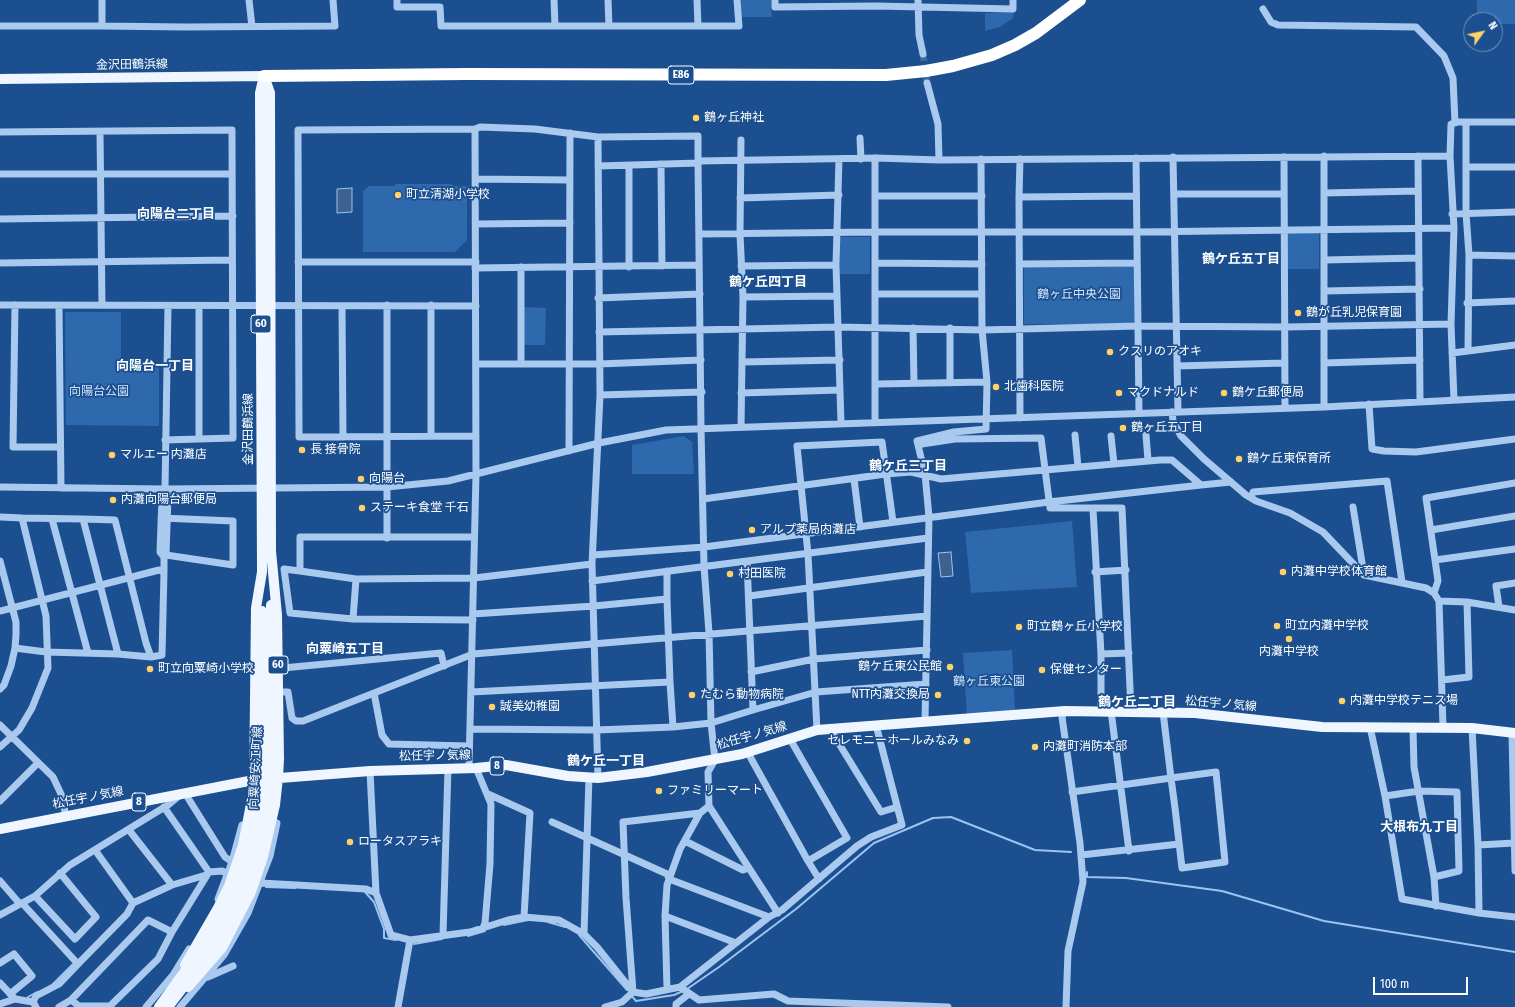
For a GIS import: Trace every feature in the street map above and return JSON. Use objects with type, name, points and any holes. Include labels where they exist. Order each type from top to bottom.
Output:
[{"type":"highway","name":"E86","points":[[264,76],[458,74],[838,76],[926,71],[953,66],[992,55],[1015,45],[1036,33],[1080,0]]},
{"type":"main road","name":"金沢田鶴浜線","points":[[0,79],[264,76],[270,93],[266,305],[266,488],[262,572],[256,608],[254,780],[243,845],[229,886],[188,959],[168,1004]]},
{"type":"main road","name":"金沢田鶴浜線","points":[[168,1004],[205,974],[222,948],[251,892],[263,857],[272,821],[278,778],[277,615],[266,488]]},
{"type":"main road","name":"向粟崎安江町線","points":[[158,1007],[168,1004],[199,967],[225,928],[250,876],[259,848],[266,817],[270,785],[271,551]]},
{"type":"main road","name":"向粟崎安江町線","points":[[168,1004],[224,913],[236,888],[254,834],[262,787],[262,572]]},
{"type":"main road","name":"松任宇ノ気線","points":[[0,829],[254,780],[370,771],[473,768],[506,765],[568,776],[593,778],[648,772],[748,753],[817,730],[1065,711],[1196,713],[1322,727],[1472,728],[1514,733]]},
{"type":"street","points":[[102,0],[102,26]]},
{"type":"street","points":[[249,0],[252,27]]},
{"type":"street","points":[[0,26],[334,26],[333,0]]},
{"type":"street","points":[[397,0],[397,7],[440,4],[441,26],[739,26],[737,0]]},
{"type":"street","points":[[554,0],[555,26]]},
{"type":"street","points":[[608,0],[609,26]]},
{"type":"street","points":[[697,0],[698,26]]},
{"type":"street","points":[[775,0],[775,8],[808,4],[876,3],[1013,9],[1013,0]]},
{"type":"street","points":[[918,4],[919,35],[924,54]]},
{"type":"street","points":[[1263,9],[1271,22],[1278,25],[1416,27],[1444,56],[1453,78],[1455,123]]},
{"type":"street","points":[[927,83],[938,124],[938,160]]},
{"type":"street","points":[[1454,400],[1451,324],[1454,228],[1452,214],[1450,126],[1455,123],[1515,122]]},
{"type":"street","points":[[1466,123],[1466,212],[1469,255],[1467,303],[1468,352]]},
{"type":"street","points":[[476,436],[299,437],[298,130],[475,129],[480,127],[528,129],[598,137],[698,136],[704,566],[709,633],[711,723],[715,760],[708,772],[709,806],[778,914]]},
{"type":"street","points":[[475,129],[476,475],[470,746],[473,768],[488,794],[491,804],[490,864],[486,923],[483,928]]},
{"type":"street","points":[[0,132],[232,130],[233,438],[166,440]]},
{"type":"street","points":[[100,132],[102,305]]},
{"type":"street","points":[[569,451],[570,133]]},
{"type":"street","points":[[584,934],[588,838],[596,730],[592,564],[599,443],[600,395],[598,298],[598,137]]},
{"type":"street","points":[[860,138],[861,159]]},
{"type":"street","points":[[741,140],[740,234],[743,296],[741,427]]},
{"type":"street","points":[[1324,156],[1324,407]]},
{"type":"street","points":[[1418,156],[1420,402]]},
{"type":"street","points":[[598,166],[875,158],[938,160],[1450,156]]},
{"type":"street","points":[[1173,157],[1177,366],[1175,412],[1173,421],[1180,436],[1251,498],[1290,513],[1322,532],[1364,575],[1426,588],[1434,593],[1438,601],[1443,728]]},
{"type":"street","points":[[1284,157],[1285,408]]},
{"type":"street","points":[[875,158],[875,422]]},
{"type":"street","points":[[1136,158],[1139,413]]},
{"type":"street","points":[[839,159],[836,265],[841,424]]},
{"type":"street","points":[[925,722],[928,517],[925,474],[917,441],[954,432],[986,428],[988,418],[987,382],[982,330],[981,294],[981,159]]},
{"type":"street","points":[[1020,159],[1020,418]]},
{"type":"street","points":[[661,164],[662,266]]},
{"type":"street","points":[[629,166],[629,267]]},
{"type":"street","points":[[1467,167],[1515,166]]},
{"type":"street","points":[[0,174],[232,174]]},
{"type":"street","points":[[476,180],[570,180]]},
{"type":"street","points":[[1324,193],[1418,191]]},
{"type":"street","points":[[1174,194],[1284,194]]},
{"type":"street","points":[[740,198],[839,195]]},
{"type":"street","points":[[875,196],[982,196]]},
{"type":"street","points":[[1019,197],[1136,196]]},
{"type":"street","points":[[1452,214],[1466,212],[1515,212]]},
{"type":"street","points":[[0,219],[101,219],[233,216]]},
{"type":"street","points":[[476,224],[570,224]]},
{"type":"street","points":[[699,234],[1136,232],[1454,228]]},
{"type":"street","points":[[1469,255],[1515,256]]},
{"type":"street","points":[[1324,260],[1419,258]]},
{"type":"street","points":[[0,263],[232,260]]},
{"type":"street","points":[[298,262],[521,267],[629,267],[700,265]]},
{"type":"street","points":[[876,263],[982,264]]},
{"type":"street","points":[[1020,264],[1137,263]]},
{"type":"street","points":[[741,266],[836,265]]},
{"type":"street","points":[[521,267],[521,364]]},
{"type":"street","points":[[1324,291],[1420,289]]},
{"type":"street","points":[[598,298],[700,294]]},
{"type":"street","points":[[875,294],[981,294]]},
{"type":"street","points":[[743,296],[837,296]]},
{"type":"street","points":[[1467,303],[1515,301]]},
{"type":"street","points":[[0,305],[476,306]]},
{"type":"street","points":[[15,305],[13,447],[60,447]]},
{"type":"street","points":[[387,305],[387,538]]},
{"type":"street","points":[[431,305],[431,436]]},
{"type":"street","points":[[59,306],[61,488]]},
{"type":"street","points":[[164,518],[233,521],[233,565],[165,556],[160,552],[164,518],[162,498],[165,489],[168,306]]},
{"type":"street","points":[[199,306],[199,439]]},
{"type":"street","points":[[342,306],[343,437]]},
{"type":"street","points":[[599,332],[838,328],[950,328],[982,330],[1138,326],[1285,327],[1324,325],[1451,324]]},
{"type":"street","points":[[913,328],[914,384]]},
{"type":"street","points":[[950,328],[950,383]]},
{"type":"street","points":[[1452,353],[1515,345]]},
{"type":"street","points":[[476,364],[599,364],[702,360]]},
{"type":"street","points":[[742,362],[840,360]]},
{"type":"street","points":[[1324,363],[1420,360]]},
{"type":"street","points":[[1177,366],[1285,363]]},
{"type":"street","points":[[876,384],[987,382]]},
{"type":"street","points":[[741,393],[840,390]]},
{"type":"street","points":[[600,395],[702,392]]},
{"type":"street","points":[[0,487],[165,489],[387,487],[440,482],[476,475],[599,443],[666,430],[1324,407],[1515,397]]},
{"type":"street","points":[[1369,404],[1372,448],[1384,451],[1416,452],[1515,439]]},
{"type":"street","points":[[1146,435],[1148,460]]},
{"type":"street","points":[[1075,436],[1078,467]]},
{"type":"street","points":[[1111,436],[1114,464]]},
{"type":"street","points":[[918,445],[955,439],[1041,438],[1050,508],[1122,508],[1126,570],[1131,711]]},
{"type":"street","points":[[817,730],[808,554],[797,446],[882,442],[893,522]]},
{"type":"street","points":[[703,499],[886,474],[911,472],[941,478],[1148,460],[1172,460],[1201,485]]},
{"type":"street","points":[[854,479],[860,527]]},
{"type":"street","points":[[1251,498],[1253,492],[1387,481],[1402,582]]},
{"type":"street","points":[[593,556],[704,547],[1049,502],[1231,482]]},
{"type":"street","points":[[1434,593],[1438,582],[1426,498],[1515,483]]},
{"type":"street","points":[[1352,507],[1364,575]]},
{"type":"street","points":[[1093,509],[1095,572],[1106,711],[1120,785],[1129,851]]},
{"type":"street","points":[[1431,530],[1515,516]]},
{"type":"street","points":[[0,517],[114,520],[151,657]]},
{"type":"street","points":[[0,747],[19,730],[42,687],[48,668],[46,652],[47,630],[42,600],[22,518]]},
{"type":"street","points":[[52,519],[88,653]]},
{"type":"street","points":[[83,519],[118,654]]},
{"type":"street","points":[[300,571],[300,537],[474,537]]},
{"type":"street","points":[[592,581],[928,538]]},
{"type":"street","points":[[1435,560],[1515,549]]},
{"type":"street","points":[[15,648],[46,652],[118,654],[151,657],[162,655],[165,556]]},
{"type":"street","points":[[0,561],[16,622],[15,648],[11,666],[4,685],[0,689]]},
{"type":"street","points":[[747,561],[753,710]]},
{"type":"street","points":[[592,564],[474,578],[356,579],[284,568],[290,613],[354,619],[473,617],[667,598]]},
{"type":"street","points":[[0,611],[159,570],[164,572]]},
{"type":"street","points":[[1095,572],[1126,570]]},
{"type":"street","points":[[666,571],[673,727]]},
{"type":"street","points":[[749,596],[926,572]]},
{"type":"street","points":[[354,619],[356,579]]},
{"type":"street","points":[[1499,607],[1496,586],[1515,584]]},
{"type":"street","points":[[1438,601],[1467,602],[1515,610]]},
{"type":"street","points":[[1442,680],[1469,677],[1467,602]]},
{"type":"street","points":[[278,692],[288,692],[292,718],[299,722],[473,654],[709,633],[927,616]]},
{"type":"street","points":[[751,672],[814,659],[927,650]]},
{"type":"street","points":[[283,668],[441,653],[444,666]]},
{"type":"street","points":[[1101,654],[1129,653]]},
{"type":"street","points":[[471,692],[595,687],[670,682]]},
{"type":"street","points":[[470,729],[596,730],[673,727],[711,723],[816,692],[926,684]]},
{"type":"street","points":[[374,693],[382,735],[389,744],[470,746]]},
{"type":"street","points":[[1065,711],[1062,718],[1081,855],[1082,886],[1068,951],[1066,1007]]},
{"type":"street","points":[[1072,792],[1120,785],[1171,778],[1216,772],[1225,862],[1182,868],[1179,844],[1171,778],[1163,712]]},
{"type":"street","points":[[0,724],[53,778],[61,794],[66,816]]},
{"type":"street","points":[[676,1007],[676,1004],[684,991],[736,943],[769,917],[778,914],[854,849],[871,837],[902,825],[876,725]]},
{"type":"street","points":[[1370,727],[1385,796],[1402,899],[1436,906],[1515,917]]},
{"type":"street","points":[[1413,728],[1414,767],[1434,877],[1436,906]]},
{"type":"street","points":[[1472,728],[1478,845],[1479,912]]},
{"type":"street","points":[[830,729],[881,812],[897,807]]},
{"type":"street","points":[[1514,733],[1515,871]]},
{"type":"street","points":[[790,739],[854,849]]},
{"type":"street","points":[[748,753],[819,879]]},
{"type":"street","points":[[0,801],[38,763]]},
{"type":"street","points":[[443,935],[448,768]]},
{"type":"street","points":[[370,771],[376,893],[391,935],[410,940],[470,932],[508,920],[524,918],[559,920],[584,934],[597,947],[631,994]]},
{"type":"street","points":[[1385,796],[1419,791],[1457,792],[1459,871],[1434,877]]},
{"type":"street","points":[[0,915],[35,896],[70,865],[164,808],[184,793],[225,857],[232,862]]},
{"type":"street","points":[[488,794],[530,813],[524,918]]},
{"type":"street","points":[[667,989],[664,916],[669,879],[685,841],[700,813],[709,806]]},
{"type":"street","points":[[164,808],[208,873]]},
{"type":"street","points":[[631,994],[624,822],[700,813]]},
{"type":"street","points":[[180,1007],[205,974],[224,955],[248,914],[270,856],[277,823],[272,821]]},
{"type":"street","points":[[146,1007],[173,975],[217,901],[232,862],[243,822],[248,822]]},
{"type":"street","points":[[552,822],[667,874],[669,879],[769,917]]},
{"type":"street","points":[[129,830],[172,885]]},
{"type":"street","points":[[808,861],[847,838]]},
{"type":"street","points":[[685,841],[743,870],[749,868]]},
{"type":"street","points":[[1478,845],[1514,843]]},
{"type":"street","points":[[1081,855],[1129,851],[1179,844]]},
{"type":"street","points":[[95,850],[134,903]]},
{"type":"street","points":[[0,983],[12,996],[34,1004],[36,996],[59,984],[77,962],[127,914],[134,903],[172,885],[208,873],[222,871],[228,874]]},
{"type":"street","points":[[35,896],[75,939],[96,917],[60,873]]},
{"type":"street","points":[[71,1000],[79,1006],[110,1006],[158,959],[172,932],[208,873]]},
{"type":"street","points":[[0,881],[77,962]]},
{"type":"street","points":[[261,883],[366,889],[376,893]]},
{"type":"street","points":[[664,916],[736,943]]},
{"type":"street","points":[[59,1007],[71,1000],[148,920],[172,932]]},
{"type":"street","points":[[398,1007],[410,940]]},
{"type":"street","points":[[0,963],[14,954],[32,976],[12,996],[0,1004]]},
{"type":"street","points":[[205,974],[233,966]]},
{"type":"street","points":[[605,1007],[622,1002],[631,994],[646,994],[667,989],[684,991],[699,1000],[774,994],[788,1001],[948,1007]]},
{"type":"green space","points":[[740,0],[771,0],[772,17],[741,17]]},
{"type":"green space","points":[[1477,0],[1515,0],[1515,24],[1503,24],[1503,12],[1477,12]]},
{"type":"green space","points":[[1014,12],[1013,18],[1000,27],[985,31],[985,13]]},
{"type":"green space","points":[[396,184],[451,184],[455,186],[467,186],[467,240],[455,252],[363,252],[363,191],[369,186],[394,186]]},
{"type":"green space","points":[[1287,233],[1319,233],[1319,269],[1287,269]]},
{"type":"green space","points":[[839,237],[870,237],[870,274],[840,274]]},
{"type":"green space","name":"鶴ヶ丘中央公園","points":[[1024,267],[1134,267],[1134,324],[1024,324]]},
{"type":"green space","points":[[524,307],[546,308],[545,345],[524,345]]},
{"type":"green space","name":"向陽台公園","points":[[65,312],[121,312],[121,367],[159,367],[159,426],[66,425]]},
{"type":"green space","points":[[684,436],[692,442],[694,474],[632,474],[632,445]]},
{"type":"green space","points":[[1072,521],[1077,587],[971,593],[965,532]]},
{"type":"green space","name":"鶴ヶ丘東公園","points":[[1012,650],[1015,711],[967,715],[963,653]]},
{"type":"shaded area","points":[[352,188],[352,212],[337,213],[337,189]]},
{"type":"shaded area","points":[[951,552],[953,576],[941,577],[938,553]]},
{"type":"waterway","points":[[687,989],[796,909],[874,843],[933,818],[951,817],[1035,850],[1071,852]]},
{"type":"waterway","points":[[1087,872],[1087,877],[1126,878],[1222,891],[1324,921],[1515,952]]},
{"type":"waterway","points":[[266,887],[295,888]]},
{"type":"waterway","points":[[365,892],[374,902],[384,929],[384,938],[396,940]]},
{"type":"waterway","points":[[504,925],[528,920]]},
{"type":"waterway","points":[[548,922],[565,927]]},
{"type":"waterway","points":[[468,936],[485,931]]},
{"type":"waterway","points":[[579,935],[627,990]]},
{"type":"waterway","points":[[414,944],[442,939]]},
{"type":"waterway","points":[[53,984],[73,964]]},
{"type":"waterway","points":[[631,995],[636,1001],[674,995],[683,991]]},
{"type":"waterway","points":[[28,997],[37,992]]},
{"type":"tunnel","points":[[923,54],[927,83]]},
{"type":"place","name":"鶴ヶ丘神社","points":[[696,118]]},
{"type":"place","name":"町立清湖小学校","points":[[398,195]]},
{"type":"place","name":"鶴が丘乳児保育園","points":[[1298,313]]},
{"type":"place","name":"クスリのアオキ","points":[[1110,352]]},
{"type":"place","name":"北歯科医院","points":[[996,387]]},
{"type":"place","name":"マクドナルド","points":[[1119,393]]},
{"type":"place","name":"鶴ケ丘郵便局","points":[[1224,393]]},
{"type":"place","name":"鶴ヶ丘五丁目","points":[[1123,428]]},
{"type":"place","name":"長 接骨院","points":[[302,450]]},
{"type":"place","name":"マルエー 内灘店","points":[[112,455]]},
{"type":"place","name":"鶴ケ丘東保育所","points":[[1239,459]]},
{"type":"place","name":"向陽台","points":[[361,479]]},
{"type":"place","name":"内灘向陽台郵便局","points":[[113,500]]},
{"type":"place","name":"ステーキ食堂 千石","points":[[362,508]]},
{"type":"place","name":"アルプ薬局内灘店","points":[[752,530]]},
{"type":"place","name":"内灘中学校体育館","points":[[1283,572]]},
{"type":"place","name":"村田医院","points":[[730,574]]},
{"type":"place","name":"町立内灘中学校","points":[[1277,626]]},
{"type":"place","name":"町立鶴ヶ丘小学校","points":[[1019,627]]},
{"type":"place","name":"内灘中学校","points":[[1289,639]]},
{"type":"place","name":"鶴ケ丘東公民館","points":[[950,667]]},
{"type":"place","name":"町立向粟崎小学校","points":[[150,669]]},
{"type":"place","name":"保健センター","points":[[1042,670]]},
{"type":"place","name":"たむら動物病院","points":[[692,695]]},
{"type":"place","name":"NTT内灘交換局","points":[[938,695]]},
{"type":"place","name":"内灘中学校テニス場","points":[[1342,701]]},
{"type":"place","name":"誠美幼稚園","points":[[492,707]]},
{"type":"place","name":"セレモニーホールみなみ","points":[[967,741]]},
{"type":"place","name":"内灘町消防本部","points":[[1035,747]]},
{"type":"place","name":"ファミリーマート","points":[[659,791]]},
{"type":"place","name":"ロータスアラキ","points":[[350,842]]},
{"type":"district","name":"向陽台二丁目","points":[[176,214]]},
{"type":"district","name":"鶴ケ丘五丁目","points":[[1241,259]]},
{"type":"district","name":"鶴ケ丘四丁目","points":[[768,282]]},
{"type":"district","name":"向陽台一丁目","points":[[155,366]]},
{"type":"district","name":"鶴ケ丘三丁目","points":[[908,466]]},
{"type":"district","name":"向粟崎五丁目","points":[[345,649]]},
{"type":"district","name":"鶴ケ丘二丁目","points":[[1137,702]]},
{"type":"district","name":"鶴ケ丘一丁目","points":[[606,761]]},
{"type":"district","name":"大根布九丁目","points":[[1419,827]]}]
